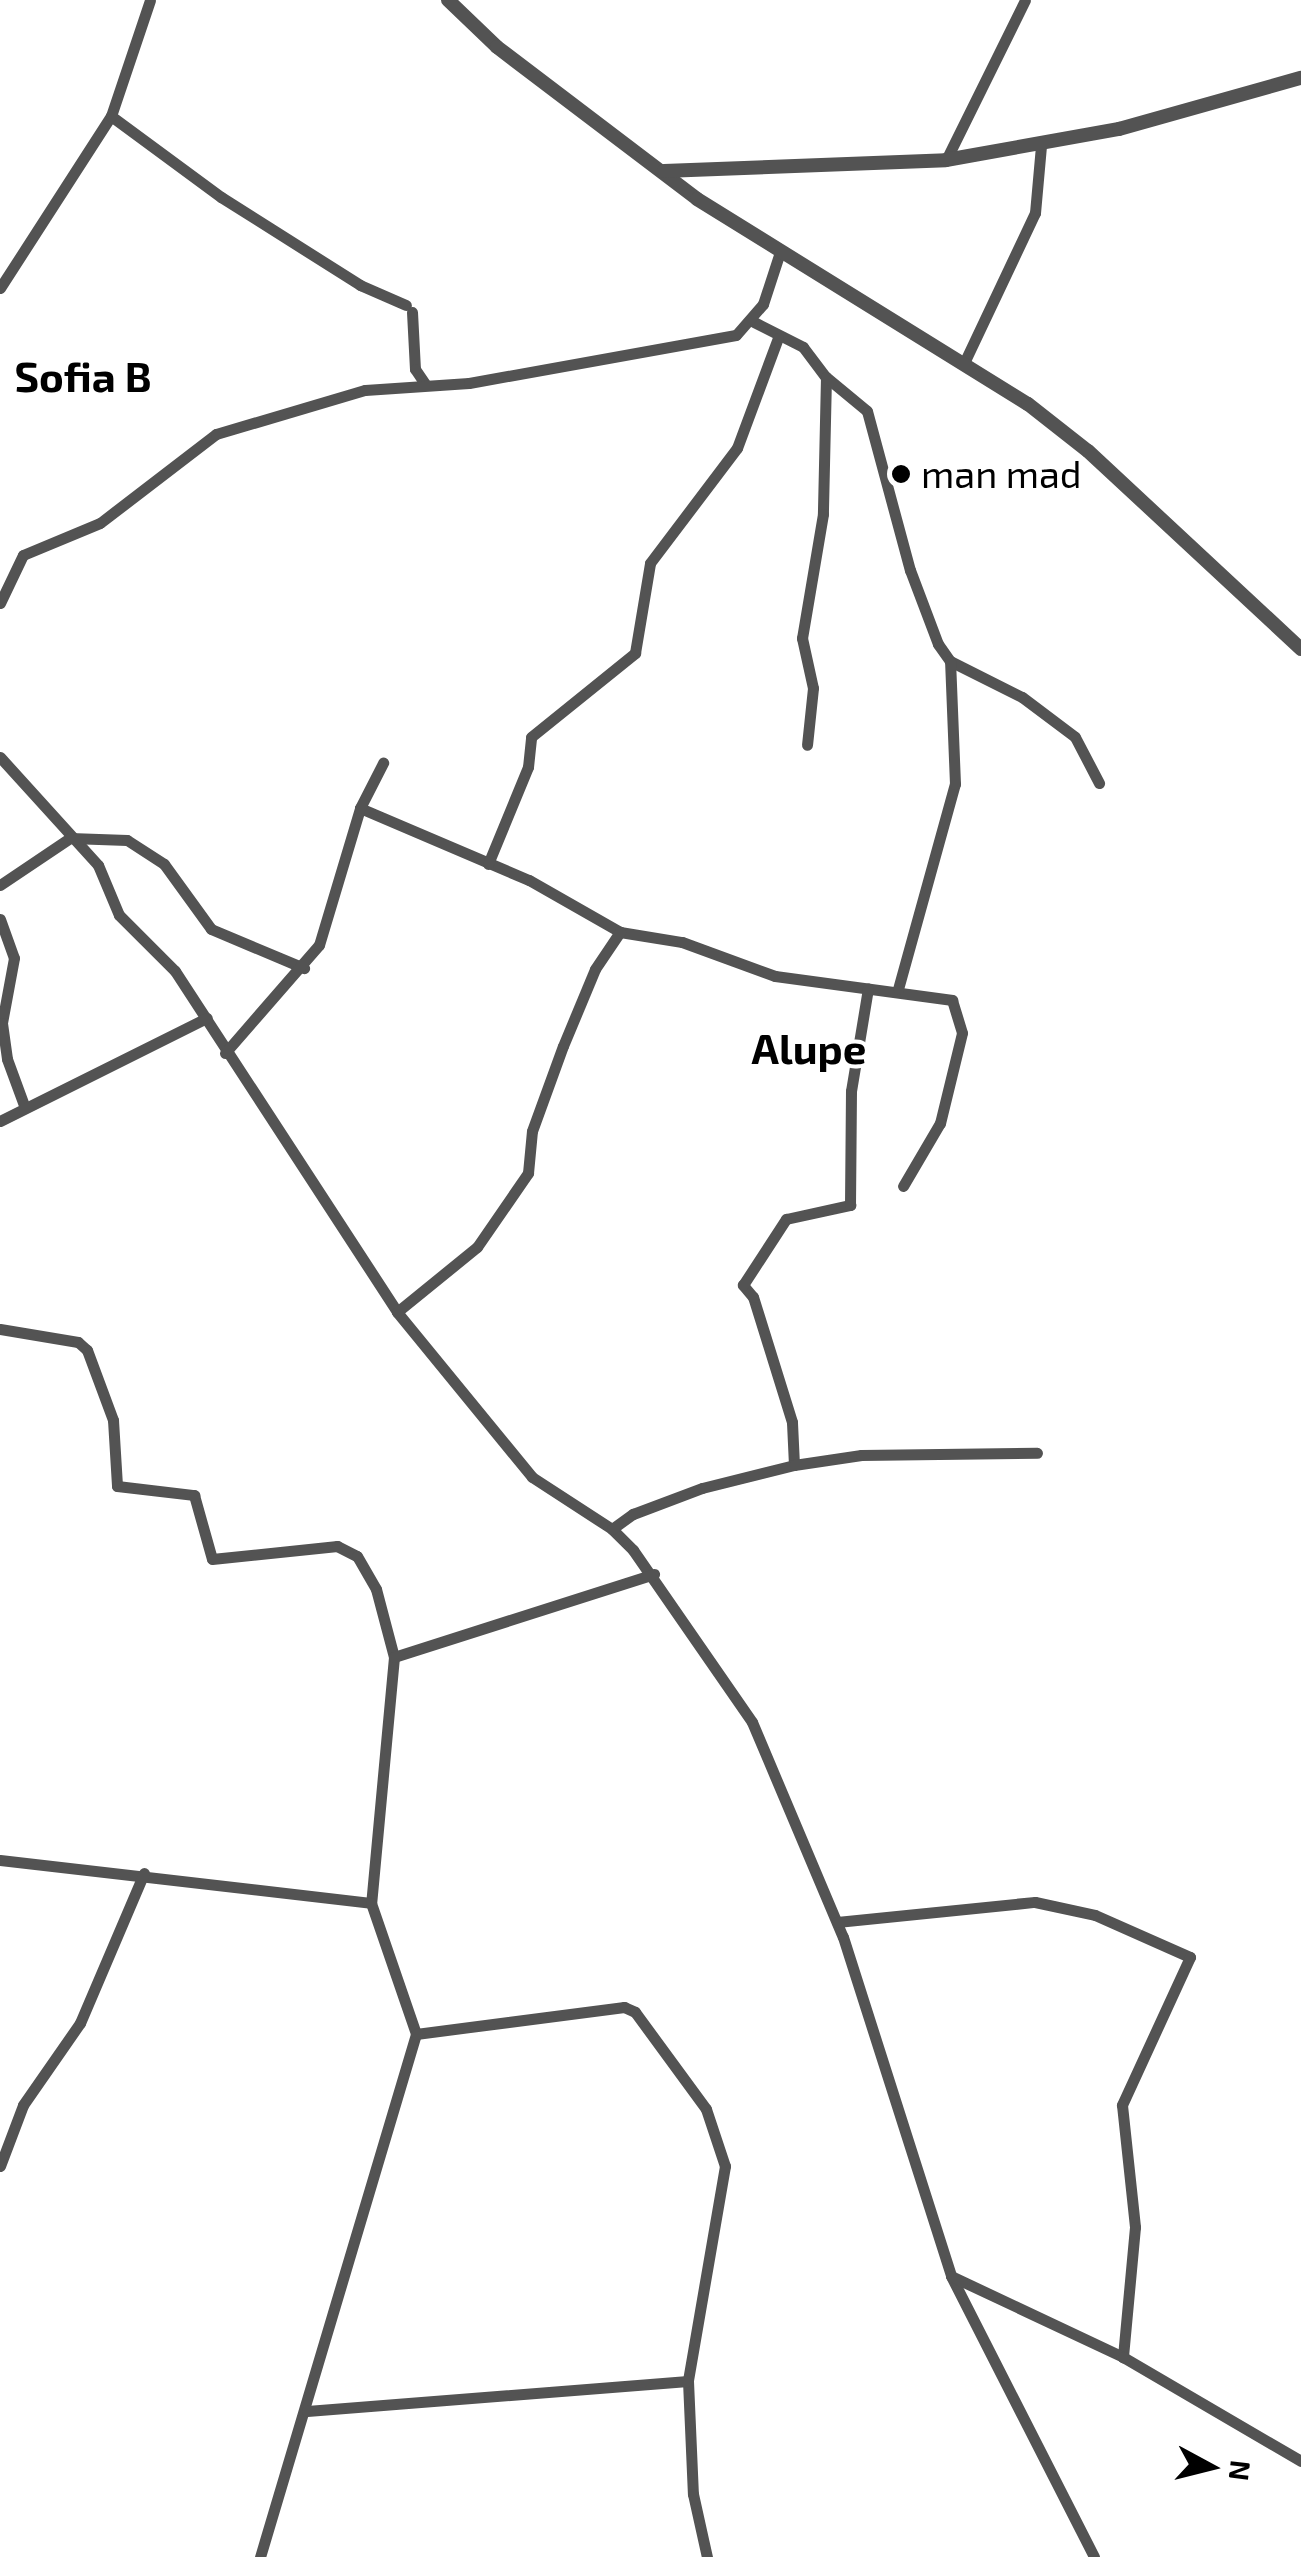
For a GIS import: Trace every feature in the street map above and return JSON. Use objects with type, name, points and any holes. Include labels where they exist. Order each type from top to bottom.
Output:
[{"type":"street","points":[[0,288],[112,116],[150,0]]},
{"type":"street","points":[[448,0],[545,85],[663,171],[780,252],[964,364],[1088,451],[1301,649]]},
{"type":"street","points":[[946,160],[1025,0]]},
{"type":"street","points":[[663,171],[946,160],[1042,146],[1301,78]]},
{"type":"street","points":[[112,116],[221,197],[360,285],[409,309],[414,369],[425,384]]},
{"type":"street","points":[[964,364],[1035,214],[1042,146]]},
{"type":"street","points":[[0,603],[23,555],[100,522],[216,434],[365,390],[656,352],[736,335],[754,322],[780,252]]},
{"type":"street","points":[[754,322],[778,338],[804,346],[826,378],[867,411],[924,616],[950,661],[954,784],[898,989]]},
{"type":"street","points":[[488,864],[528,767],[531,737],[635,653],[650,562],[737,448],[778,338]]},
{"type":"street","points":[[403,386],[414,369]]},
{"type":"street","points":[[807,745],[812,688],[802,638],[823,514],[826,378]]},
{"type":"street","points":[[950,661],[1022,697],[1075,737],[1099,783]]},
{"type":"street","points":[[0,757],[98,866],[120,915],[176,972],[397,1312],[532,1477],[612,1529],[654,1574],[752,1722],[837,1922],[950,2276],[1094,2557]]},
{"type":"street","points":[[225,1052],[304,968],[325,930],[360,808],[383,763]]},
{"type":"street","points":[[360,808],[488,864],[620,932],[682,942],[775,976],[898,989],[952,1000],[962,1033],[940,1123],[903,1186]]},
{"type":"street","points":[[0,885],[70,838],[127,840],[164,864],[211,929],[304,968]]},
{"type":"street","points":[[0,919],[14,958],[2,1023],[6,1059],[25,1108]]},
{"type":"street","points":[[397,1312],[477,1248],[528,1174],[532,1131],[563,1046],[595,969],[620,932]]},
{"type":"street","points":[[794,1465],[792,1422],[752,1297],[743,1285],[786,1219],[850,1205],[851,1091],[868,988]]},
{"type":"street","points":[[0,1121],[207,1018]]},
{"type":"street","points":[[0,1329],[78,1342],[87,1350],[113,1420],[117,1486],[194,1495],[212,1560],[337,1546],[358,1556],[376,1589],[394,1657],[371,1903],[416,2034],[260,2557]]},
{"type":"street","points":[[612,1529],[633,1514],[702,1488],[794,1465],[861,1454],[1037,1452]]},
{"type":"street","points":[[394,1657],[654,1574]]},
{"type":"street","points":[[0,1860],[144,1873],[371,1903]]},
{"type":"street","points":[[0,2166],[23,2105],[80,2023],[144,1873]]},
{"type":"street","points":[[837,1922],[1035,1902],[1095,1915],[1190,1957],[1122,2104],[1136,2227],[1123,2356]]},
{"type":"street","points":[[416,2034],[612,2006],[634,2012],[706,2109],[725,2166],[688,2381],[693,2494],[708,2557]]},
{"type":"street","points":[[950,2276],[1123,2356],[1301,2461]]},
{"type":"street","points":[[306,2411],[688,2381]]},
{"type":"place","name":"man mad","points":[[901,474]]},
{"type":"district","name":"Sofia B","points":[[83,375]]},
{"type":"district","name":"Alupe","points":[[809,1047]]}]
